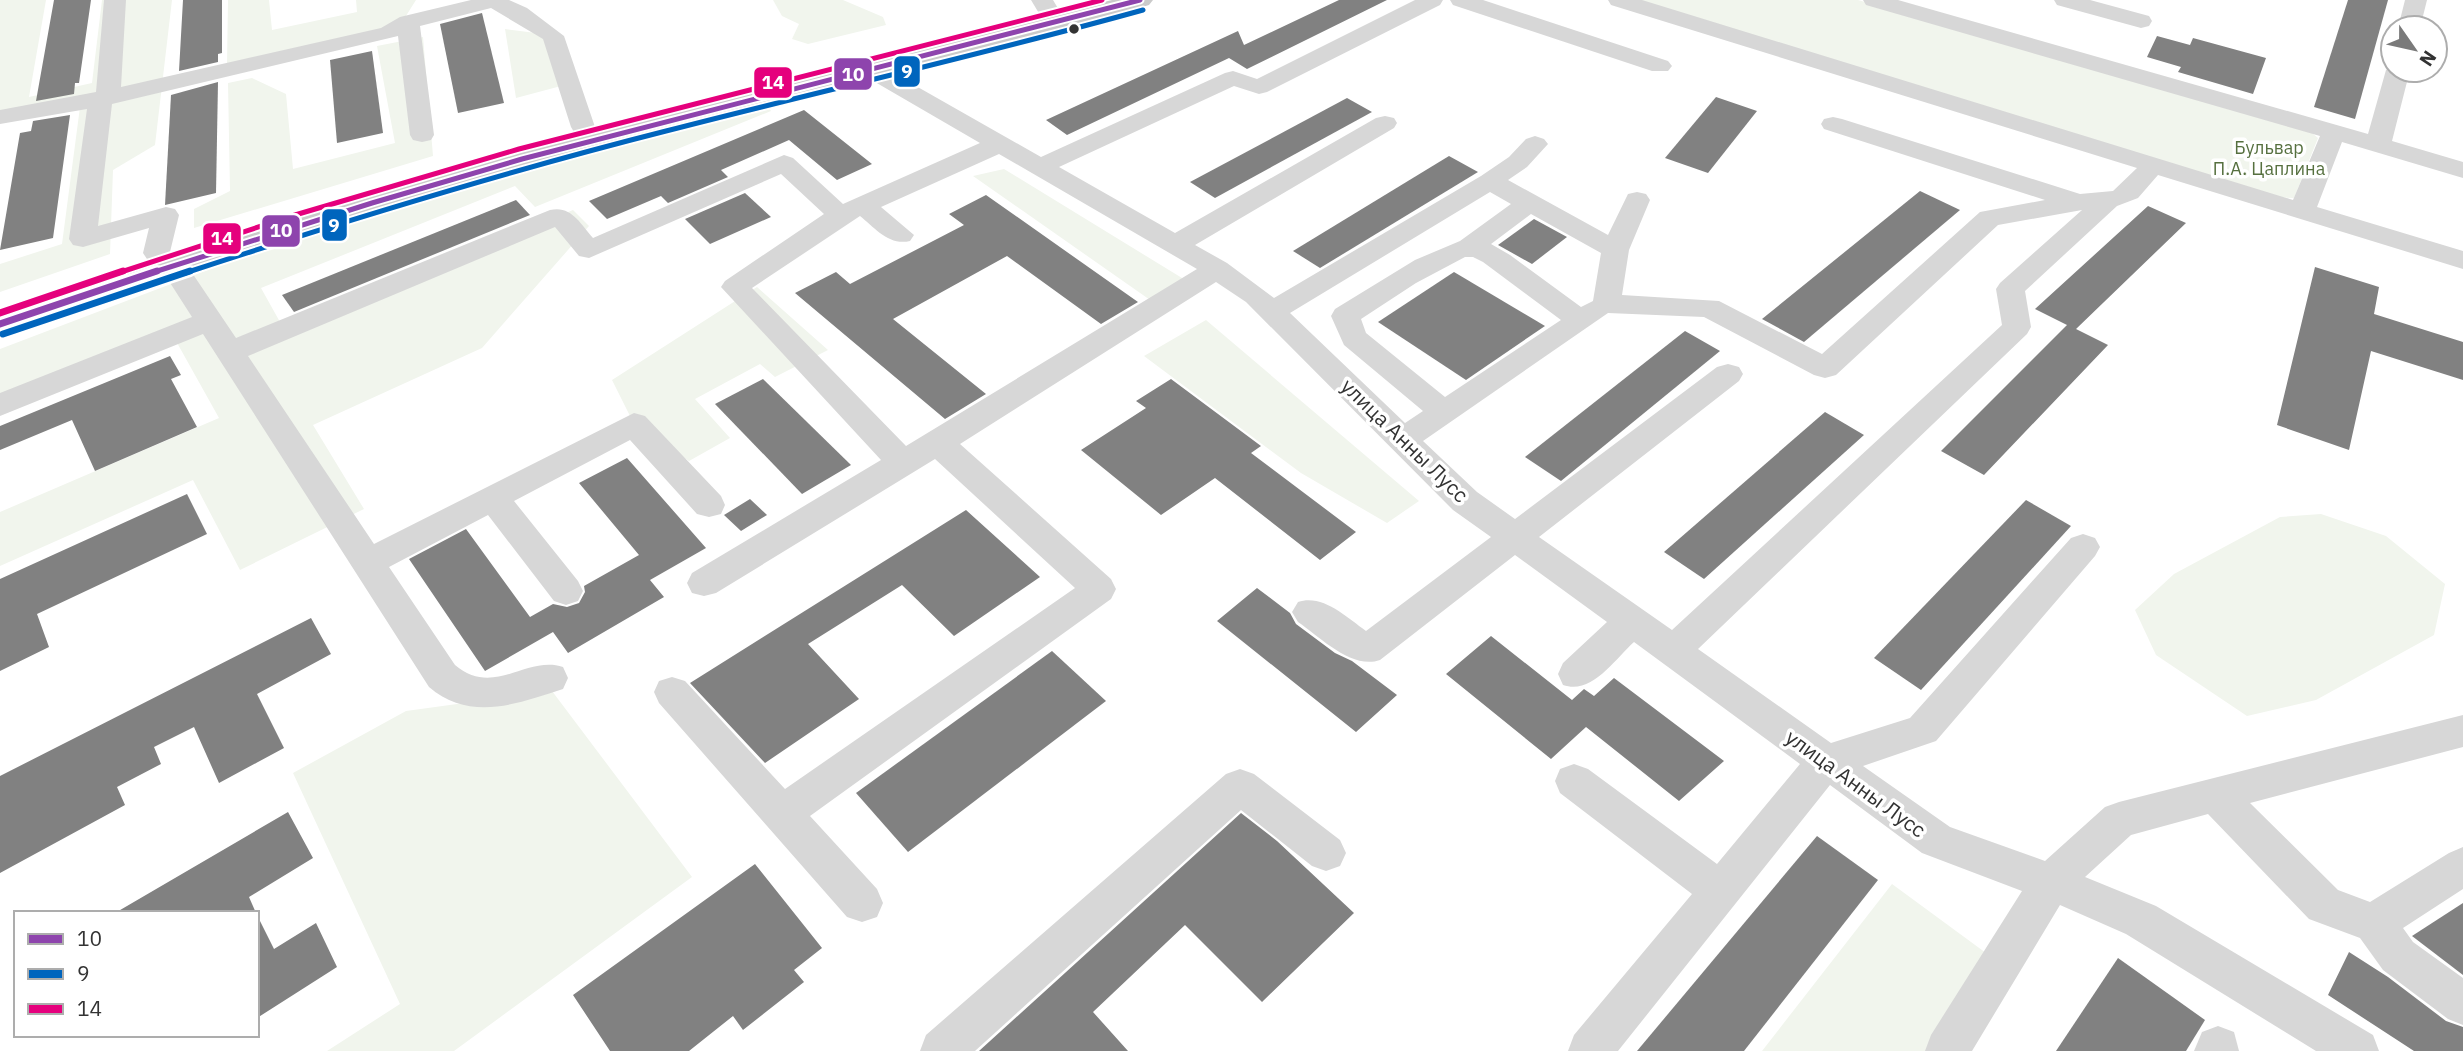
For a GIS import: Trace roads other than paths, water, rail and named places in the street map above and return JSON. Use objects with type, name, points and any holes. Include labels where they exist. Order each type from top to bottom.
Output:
[{"type":"main road","points":[[0,324],[164,258],[868,65],[1047,8],[1107,0]]},
{"type":"main road","points":[[0,308],[583,127],[1068,21],[1140,0]]},
{"type":"street","points":[[115,0],[104,98],[83,239],[166,215],[164,258],[230,352],[442,676],[461,689],[486,692],[516,689],[550,678]]},
{"type":"street","points":[[1039,167],[1233,78],[1259,87],[1432,0]]},
{"type":"street","points":[[1461,0],[1660,66]]},
{"type":"street","points":[[1619,0],[2463,260]]},
{"type":"street","points":[[1874,0],[2463,170]]},
{"type":"street","points":[[2065,0],[2141,21]]},
{"type":"street","points":[[0,117],[104,98],[388,33],[408,22],[494,1],[519,13],[553,36],[583,127]]},
{"type":"street","points":[[408,22],[422,135]]},
{"type":"street","name":"улица Анны Лусс","points":[[868,65],[1217,269],[1273,311],[1465,500],[1936,840],[1993,863],[2051,881],[2141,920],[2357,1051]]},
{"type":"street","points":[[2378,145],[2394,84]]},
{"type":"street","points":[[1174,245],[1385,123]]},
{"type":"street","points":[[1833,124],[2093,202]]},
{"type":"street","points":[[2302,211],[2334,132]]},
{"type":"street","points":[[902,462],[735,287],[851,210],[1000,144]]},
{"type":"street","points":[[1273,311],[1490,181],[1518,162],[1535,144]]},
{"type":"street","points":[[230,352],[559,216],[589,250],[784,163],[851,210],[900,235]]},
{"type":"street","points":[[1404,439],[1607,303],[1709,308],[1825,368],[1989,218],[2093,202],[2132,193],[2152,165]]},
{"type":"street","points":[[1490,181],[1615,250]]},
{"type":"street","points":[[1607,303],[1615,250],[1637,200]]},
{"type":"street","points":[[1673,651],[2017,327],[2010,289],[2093,202]]},
{"type":"street","points":[[1444,412],[1354,338],[1345,316],[1445,253],[1470,247],[1530,203]]},
{"type":"street","points":[[1470,247],[1505,262],[1528,283],[1562,303],[1580,321]]},
{"type":"street","points":[[704,583],[902,462],[938,443],[1217,269]]},
{"type":"street","points":[[0,405],[209,321]]},
{"type":"street","points":[[368,562],[634,425],[709,505]]},
{"type":"street","points":[[782,813],[1099,590],[938,443]]},
{"type":"street","points":[[492,497],[566,591]]},
{"type":"street","points":[[1310,612],[1367,650],[1515,537]]},
{"type":"street","points":[[1590,1051],[1826,761],[1923,730],[2083,547]]},
{"type":"street","points":[[1576,674],[1632,621]]},
{"type":"street","points":[[672,692],[862,903]]},
{"type":"street","points":[[1947,1051],[2051,881],[2119,820],[2460,736]]},
{"type":"street","points":[[1574,781],[1719,890]]},
{"type":"street","points":[[942,1051],[1240,786],[1326,853]]},
{"type":"street","points":[[2215,795],[2323,905],[2374,923],[2398,956],[2463,1004]]},
{"type":"street","points":[[2374,923],[2463,866]]},
{"type":"lane","points":[[1515,537],[1728,374]]},
{"type":"park label","name":"Бульвар П.А. Цаплина","points":[[2269,157]]}]
